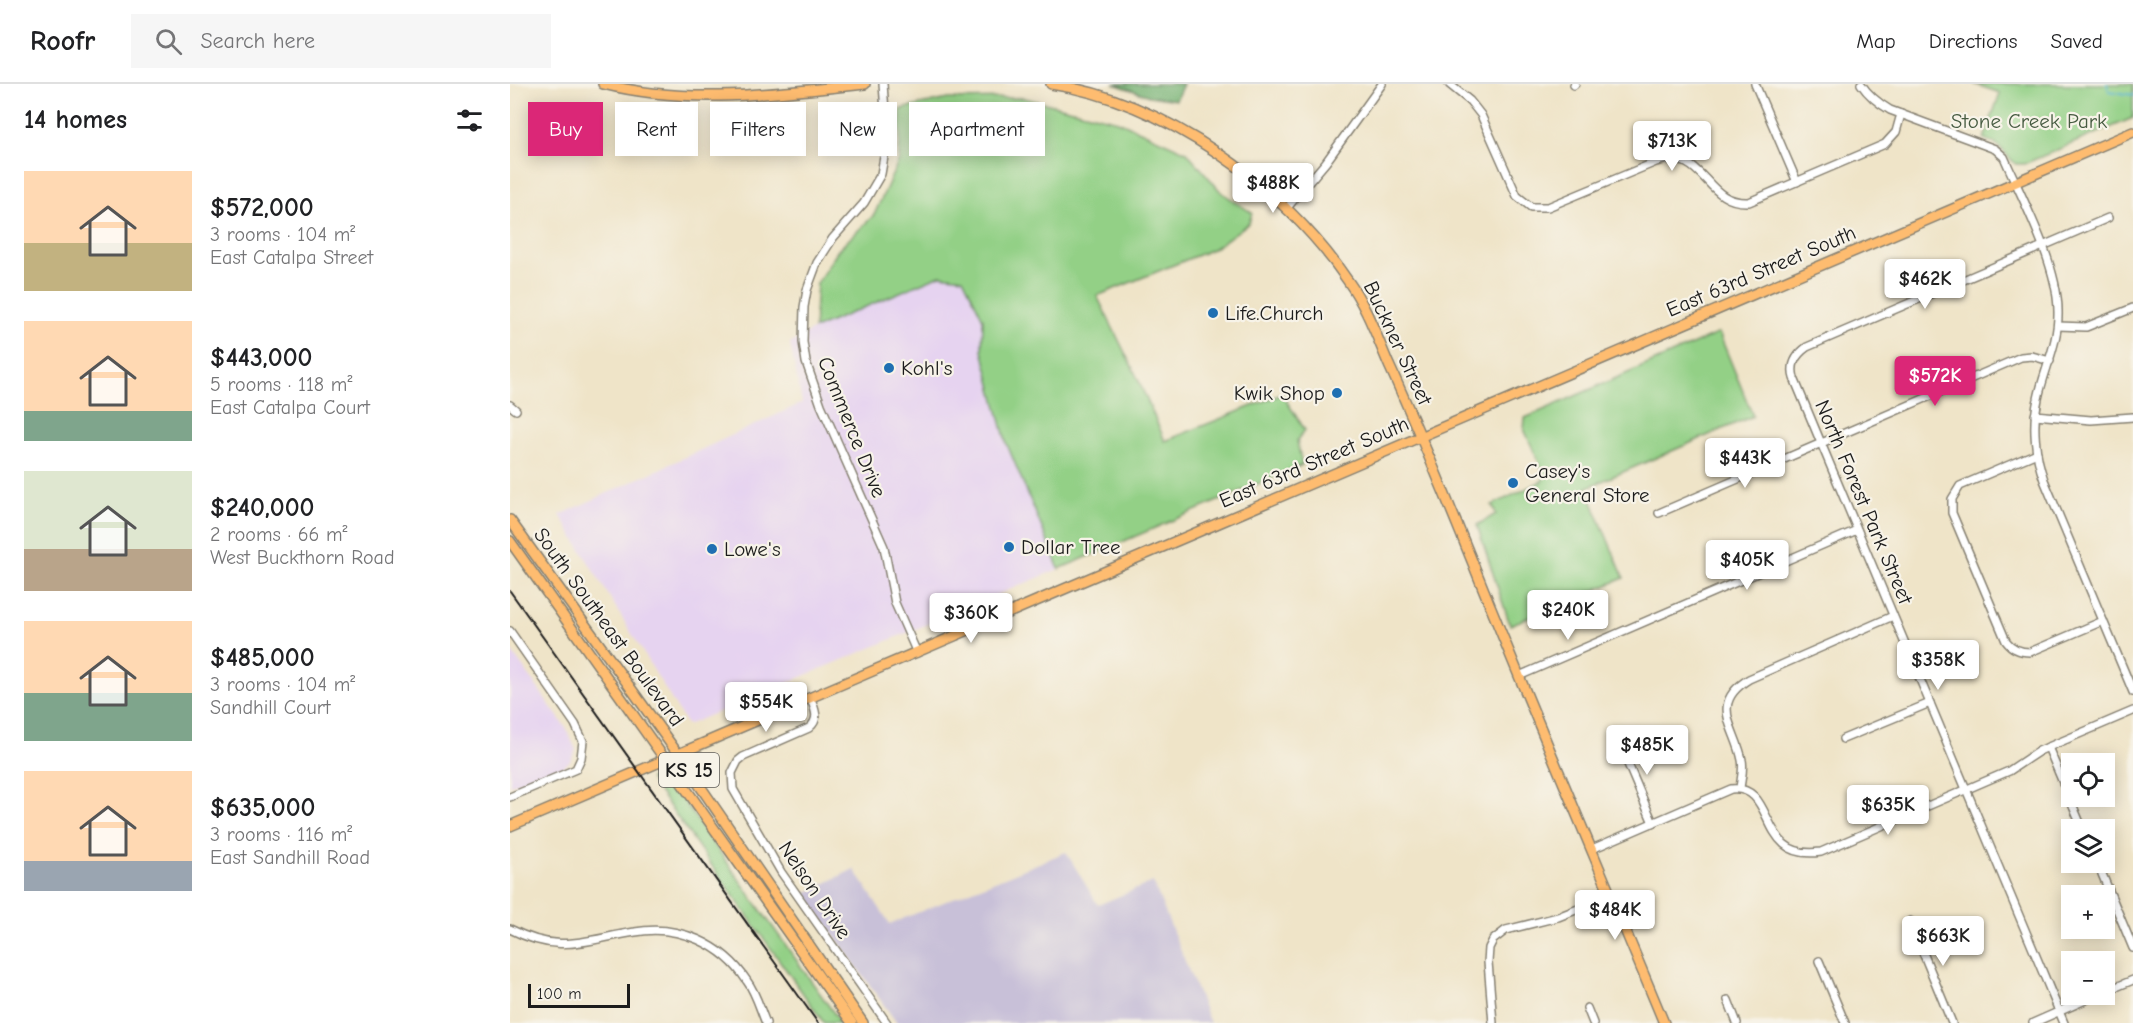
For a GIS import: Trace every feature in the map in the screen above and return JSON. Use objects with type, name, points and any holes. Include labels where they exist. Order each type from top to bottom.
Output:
[{"type":"main road","points":[[603,84],[639,92],[685,97],[755,95],[865,84]]},
{"type":"main road","name":"Buckner Street","points":[[1051,84],[1106,98],[1147,114],[1178,129],[1227,159],[1256,181],[1286,209],[1347,279],[1422,436],[1664,1023]]},
{"type":"main road","name":"East 63rd Street South","points":[[510,826],[2133,132]]},
{"type":"main road","name":"South Southeast Boulevard","points":[[510,520],[678,754],[863,1023]]},
{"type":"main road","name":"South Southeast Boulevard","points":[[510,541],[852,1023]]},
{"type":"street","name":"Commerce Drive","points":[[883,84],[887,139],[881,174],[864,203],[833,238],[817,263],[807,290],[803,342],[806,362],[821,405],[884,547],[895,603],[917,653]]},
{"type":"street","points":[[1286,209],[1326,162],[1382,84]]},
{"type":"street","points":[[1449,84],[1476,107],[1517,195],[1533,207],[1552,206],[1666,159],[1687,163],[1696,168],[1722,196],[1731,200],[1742,202],[1757,199],[1885,144],[1896,132],[1901,114]]},
{"type":"street","points":[[1755,84],[1797,182]]},
{"type":"street","points":[[1861,84],[1877,102],[1901,114],[1995,148],[2004,157],[2016,182],[2054,277],[2058,295],[2058,326],[2035,415],[2037,453],[2044,480],[2133,692]]},
{"type":"street","points":[[2042,246],[2108,218]]},
{"type":"street","name":"North Forest Park Street","points":[[2042,246],[1807,347],[1795,359],[1793,375],[2064,1023]]},
{"type":"street","points":[[2058,326],[2092,325],[2133,308]]},
{"type":"street","points":[[1659,513],[2021,357],[2032,356],[2050,361]]},
{"type":"street","points":[[2035,415],[2091,420],[2133,417]]},
{"type":"street","points":[[2037,453],[1960,486],[1952,499],[1952,513],[2006,641],[2013,648],[2030,652],[2103,621]]},
{"type":"street","points":[[1519,675],[1857,530]]},
{"type":"street","points":[[1740,788],[1743,761],[1729,725],[1727,712],[1731,698],[1739,686],[1749,679],[1893,616]]},
{"type":"street","points":[[510,631],[575,724],[583,741],[581,758],[572,772],[510,797]]},
{"type":"street","name":"Nelson Drive","points":[[811,699],[816,713],[814,724],[743,757],[733,769],[731,777],[736,795],[772,857],[886,1023]]},
{"type":"street","points":[[1844,739],[1930,703]]},
{"type":"street","points":[[1592,849],[1731,789],[1740,788],[1748,791],[1759,801],[1772,829],[1782,843],[1798,851],[1821,852],[2020,766],[2033,755],[2048,747],[2133,711]]},
{"type":"street","points":[[1617,738],[1653,822]]},
{"type":"street","points":[[2048,747],[2078,819]]},
{"type":"street","points":[[2102,873],[2133,948]]},
{"type":"street","points":[[1493,1023],[1488,962],[1490,945],[1496,937],[1506,930],[1558,916],[1611,896]]},
{"type":"street","points":[[1910,921],[1952,1023]]},
{"type":"street","points":[[510,929],[534,939],[567,945],[639,931],[660,930],[687,935],[709,944],[742,973],[751,986],[766,1023]]},
{"type":"street","points":[[1819,961],[1845,1023]]},
{"type":"street","points":[[2115,987],[2133,980]]},
{"type":"street","points":[[1728,1000],[1737,1023]]},
{"type":"street","points":[[2033,1023],[2075,1005]]},
{"type":"street","points":[[1587,1008],[1593,1023]]},
{"type":"shaded area","points":[[940,275],[963,278],[983,319],[982,350],[1006,442],[1059,569],[687,725],[560,515],[802,403],[790,344],[814,329]]},
{"type":"shaded area","points":[[510,649],[566,728],[576,750],[570,761],[559,770],[510,785]]},
{"type":"shaded area","points":[[1066,852],[1098,905],[1153,882],[1210,1023],[897,1023],[804,894],[854,869],[890,924]]},
{"type":"green space","points":[[1114,84],[1183,84],[1176,100],[1149,96]]},
{"type":"green space","name":"Stone Creek Park","points":[[1974,84],[2133,84],[2133,118],[2024,164],[2016,164],[1999,147],[1984,139],[2000,93]]},
{"type":"green space","points":[[1024,98],[1040,102],[934,102],[948,99]]},
{"type":"green space","points":[[1045,103],[1118,121],[1187,152],[1221,192],[1252,213],[1249,223],[1213,249],[1097,296],[1137,377],[1165,441],[1282,394],[1305,430],[1297,441],[1302,465],[1059,569],[1006,442],[982,350],[983,319],[963,278],[940,275],[814,329],[817,283],[838,250],[874,215],[899,160],[901,109],[909,107],[909,156],[1045,156]]},
{"type":"green space","points":[[1719,333],[1753,416],[1586,488],[1624,578],[1510,625],[1477,525],[1496,514],[1492,505],[1542,481],[1545,476],[1524,429],[1525,418]]},
{"type":"green space","points":[[656,775],[665,777],[670,782],[841,1023],[824,1023],[650,779]]},
{"type":"waterway","points":[[2107,84],[2109,91],[2133,95]]},
{"type":"railway","points":[[510,591],[818,1023]]},
{"type":"place","name":"Life.Church","points":[[1213,313]]},
{"type":"place","name":"Kohl's","points":[[889,368]]},
{"type":"place","name":"Kwik Shop","points":[[1337,393]]},
{"type":"place","name":"Casey's General Store","points":[[1513,483]]},
{"type":"place","name":"Dollar Tree","points":[[1009,547]]},
{"type":"place","name":"Lowe's","points":[[712,549]]}]
